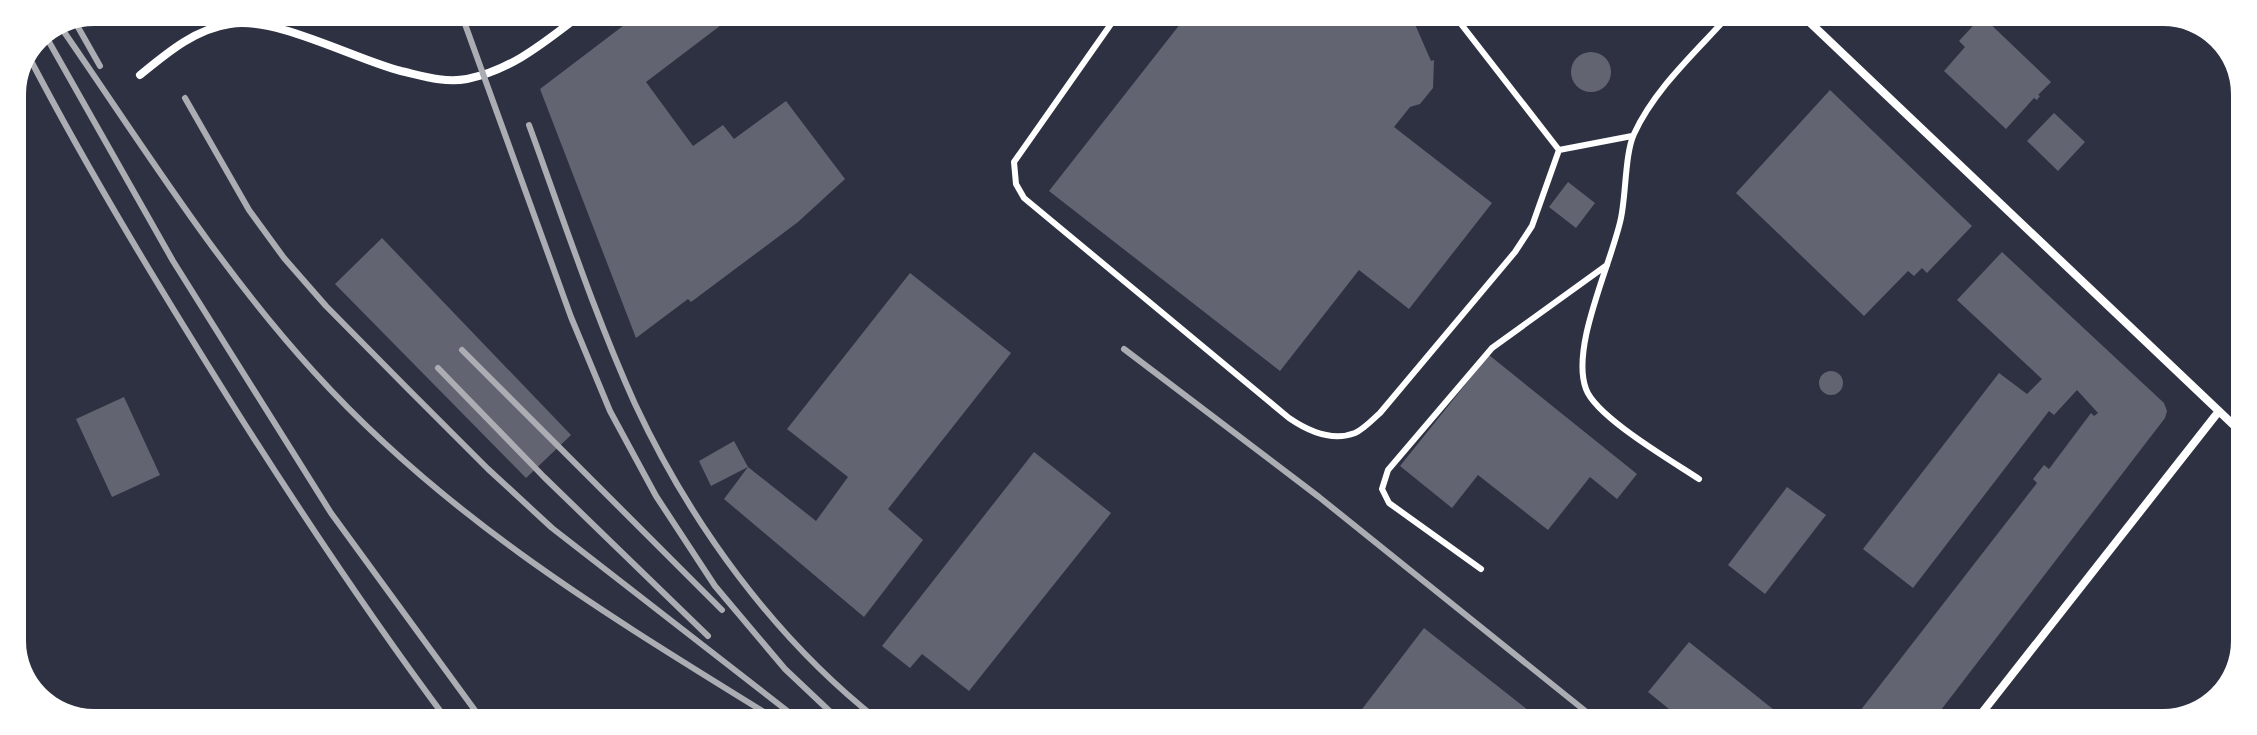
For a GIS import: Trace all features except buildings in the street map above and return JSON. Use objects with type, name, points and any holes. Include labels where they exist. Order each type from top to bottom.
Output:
[{"type":"street","points":[[140,75],[173,48],[222,26]]},
{"type":"street","points":[[262,26],[392,69],[447,80],[465,79],[508,66],[566,26]]},
{"type":"street","points":[[1814,26],[2231,422]]},
{"type":"street","points":[[1985,709],[2219,411]]},
{"type":"lane","points":[[1110,26],[1014,162],[1016,184],[1024,198],[1310,432],[1333,435],[1356,433],[1380,413],[1515,252],[1532,226],[1559,150]]},
{"type":"lane","points":[[1463,26],[1559,150]]},
{"type":"lane","points":[[1699,479],[1600,410],[1586,389],[1582,365],[1592,312],[1621,219],[1632,136],[1664,86],[1719,26]]},
{"type":"lane","points":[[1559,150],[1632,136]]},
{"type":"lane","points":[[1481,569],[1389,503],[1382,489],[1388,470],[1492,348],[1607,265]]},
{"type":"railway","points":[[466,26],[571,317],[610,411],[656,496],[715,586],[785,669],[827,709]]},
{"type":"railway","points":[[78,28],[100,66]]},
{"type":"railway","points":[[65,33],[181,204],[245,290],[314,372],[365,425],[475,520],[533,562],[653,643],[759,709]]},
{"type":"railway","points":[[50,43],[173,261],[331,513],[474,709]]},
{"type":"railway","points":[[33,64],[130,237],[239,415],[340,569],[439,709]]},
{"type":"railway","points":[[185,98],[249,210],[284,258],[326,306],[488,469],[552,528],[785,709]]},
{"type":"railway","points":[[529,125],[606,335],[657,449],[709,535],[738,576],[804,653],[865,709]]},
{"type":"railway","points":[[1124,349],[1319,497],[1583,709]]},
{"type":"railway","points":[[462,350],[722,610]]},
{"type":"railway","points":[[438,368],[544,477],[708,636]]}]
